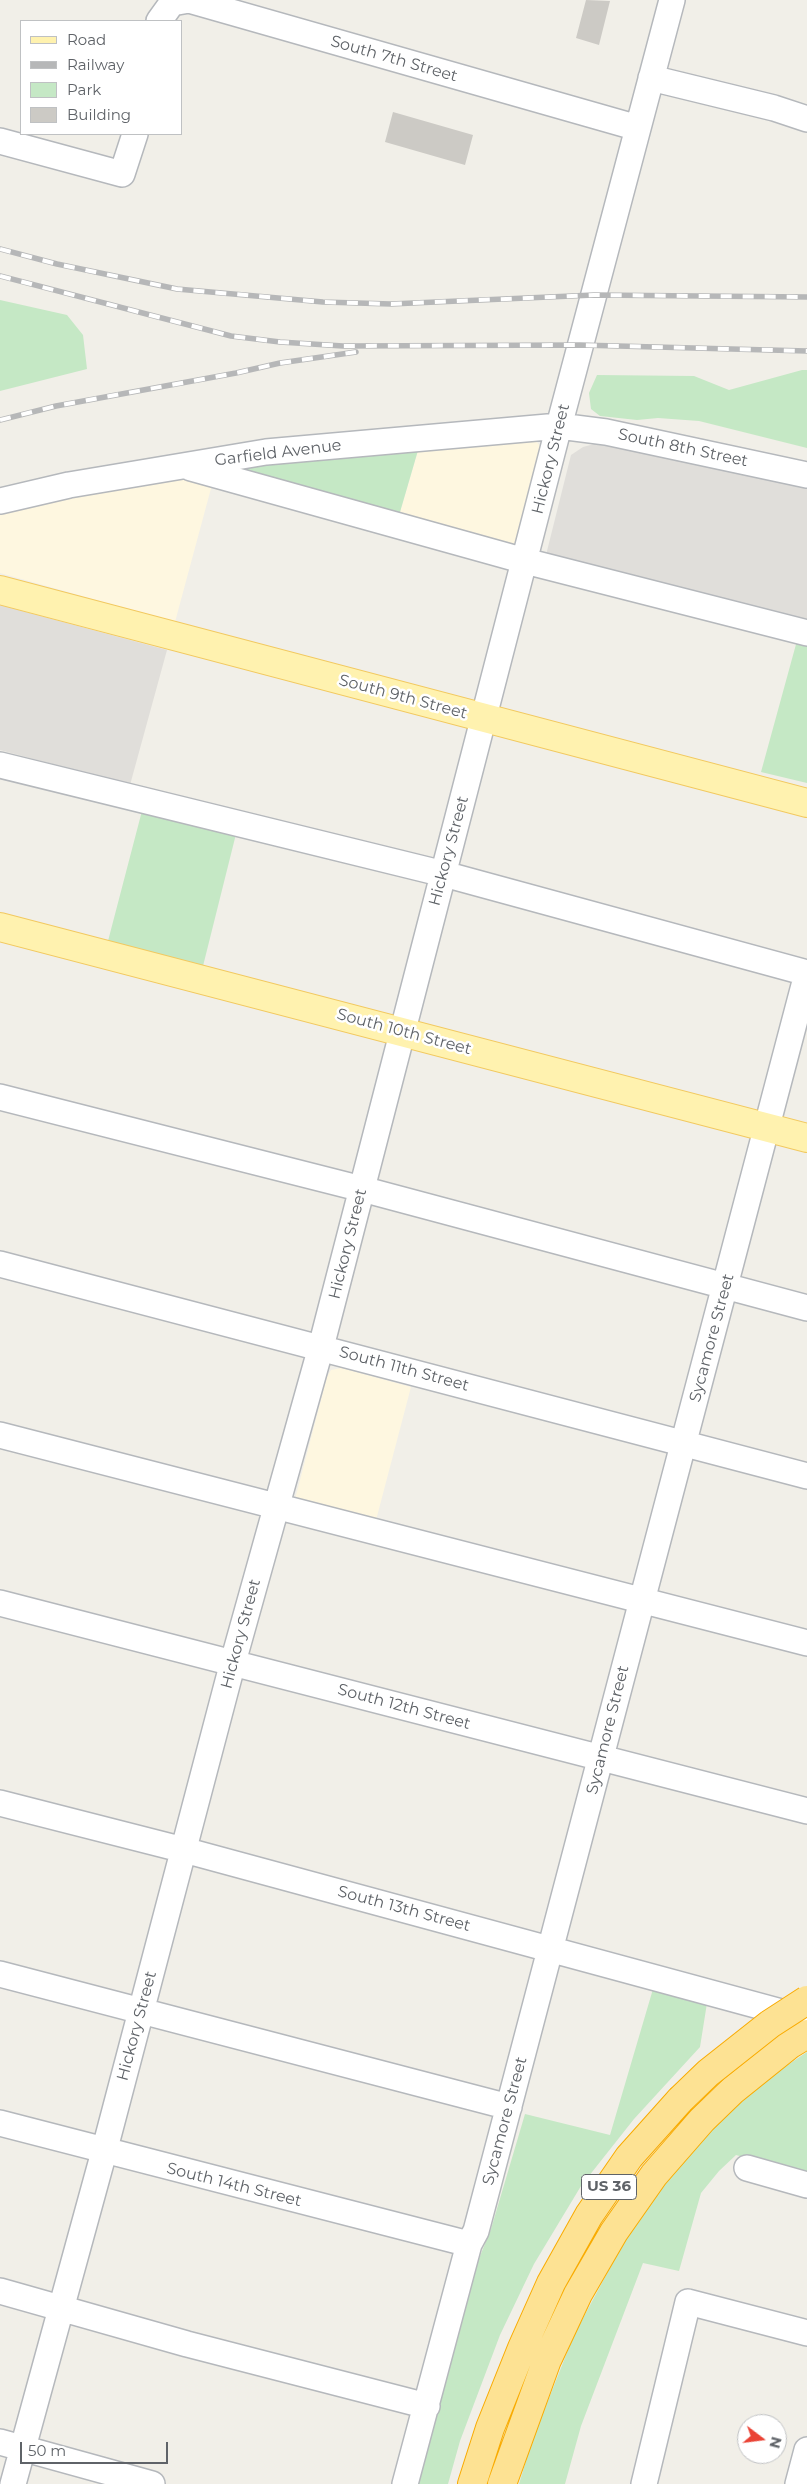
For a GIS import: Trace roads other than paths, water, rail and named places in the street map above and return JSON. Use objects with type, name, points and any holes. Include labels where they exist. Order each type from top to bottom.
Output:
[{"type":"highway","name":"US 36","points":[[472,2484],[504,2392],[551,2282],[589,2215],[629,2157],[680,2100],[708,2073],[770,2024],[807,2000]]},
{"type":"highway","name":"US 36","points":[[502,2484],[547,2360],[578,2294],[614,2232],[654,2175],[702,2120],[768,2062],[807,2034]]},
{"type":"main road","name":"South 9th Street","points":[[0,590],[807,803]]},
{"type":"main road","name":"South 10th Street","points":[[0,927],[807,1138]]},
{"type":"street","name":"South 7th Street","points":[[160,20],[172,3],[188,0],[638,128]]},
{"type":"street","name":"Hickory Street","points":[[13,2484],[11,2445],[60,2308],[104,2152],[233,1662],[321,1347],[559,426],[672,0]]},
{"type":"street","points":[[651,78],[774,108],[807,119]]},
{"type":"street","points":[[0,141],[122,174],[135,135]]},
{"type":"street","name":"Garfield Avenue","points":[[0,501],[69,485],[266,452],[559,426]]},
{"type":"street","name":"South 8th Street","points":[[559,426],[606,432],[807,475]]},
{"type":"street","points":[[184,466],[525,561],[807,633]]},
{"type":"street","points":[[0,765],[444,874],[807,974]]},
{"type":"street","name":"Sycamore Street","points":[[406,2484],[469,2244],[476,2230],[551,1949],[641,1600],[726,1287],[807,974]]},
{"type":"street","points":[[0,1097],[362,1189],[807,1308]]},
{"type":"street","name":"South 11th Street","points":[[0,1264],[807,1476]]},
{"type":"street","points":[[0,1435],[807,1643]]},
{"type":"street","name":"South 12th Street","points":[[0,1603],[807,1811]]},
{"type":"street","name":"South 13th Street","points":[[0,1803],[184,1850],[807,2019]]},
{"type":"street","points":[[0,1974],[509,2106]]},
{"type":"street","name":"South 14th Street","points":[[0,2123],[104,2152],[469,2244]]},
{"type":"street","points":[[747,2168],[807,2185]]},
{"type":"street","points":[[0,2291],[187,2344],[427,2406]]},
{"type":"street","points":[[644,2484],[688,2302],[807,2333]]},
{"type":"street","points":[[11,2445],[152,2484]]},
{"type":"street","points":[[798,2484],[807,2450]]},
{"type":"railway","points":[[0,249],[57,264],[177,289],[323,302],[391,304],[594,295],[807,297]]},
{"type":"railway","points":[[0,276],[231,336],[280,342],[343,346],[580,345],[807,351]]},
{"type":"railway","points":[[0,420],[56,406],[236,373],[280,363],[356,352]]}]
